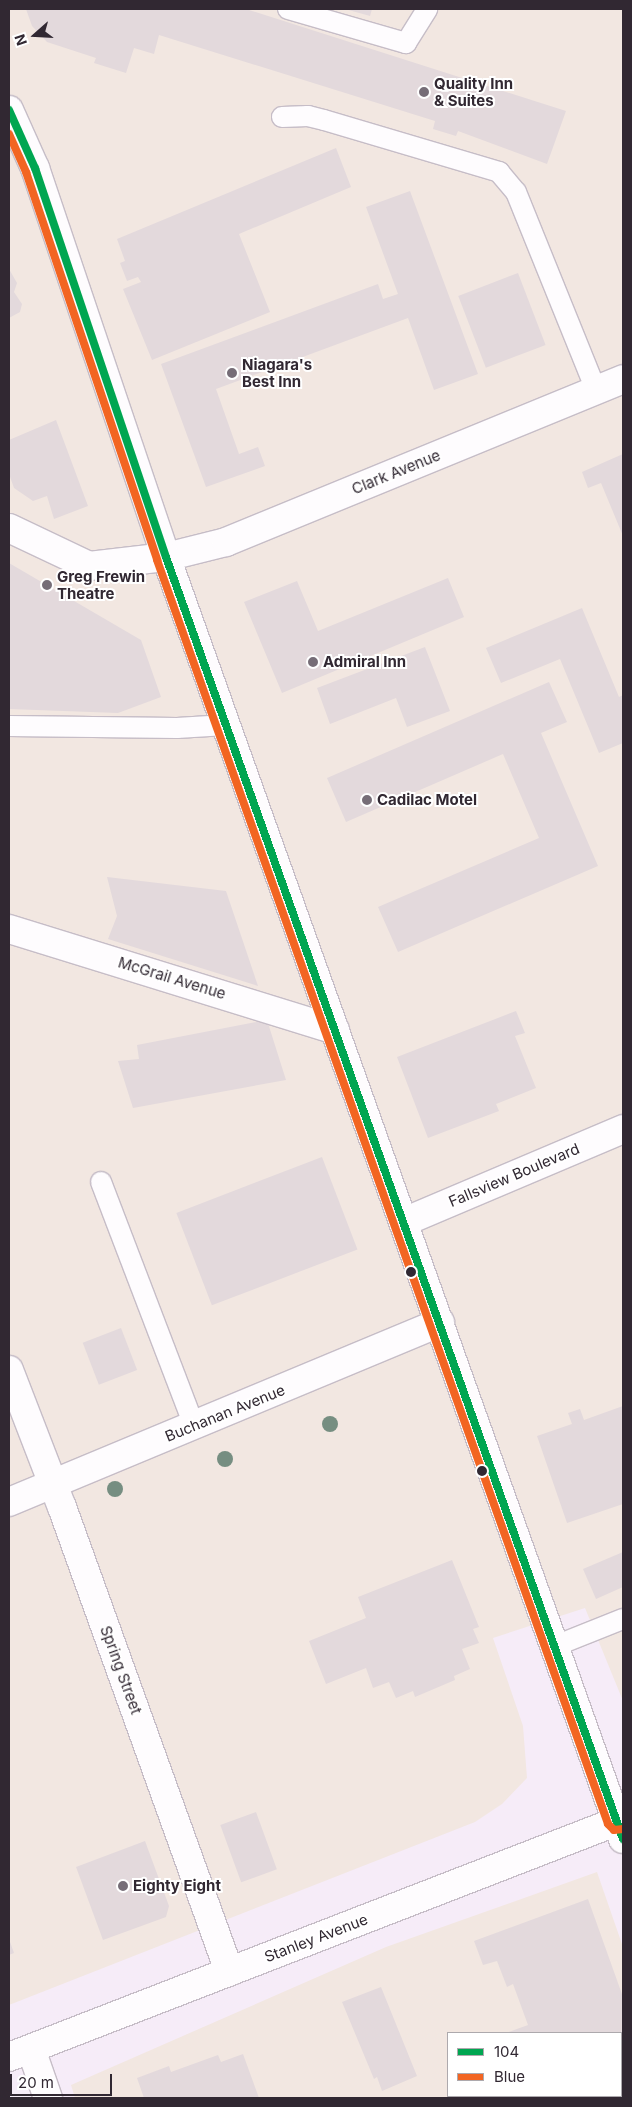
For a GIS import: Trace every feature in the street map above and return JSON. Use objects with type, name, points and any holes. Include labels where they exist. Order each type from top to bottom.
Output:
[{"type":"main road","points":[[9,110],[35,168],[166,558],[621,1826]]},
{"type":"main road","name":"Clark Avenue","points":[[9,528],[89,566],[166,558],[226,542],[623,379]]},
{"type":"main road","name":"McGrail Avenue","points":[[9,929],[335,1030]]},
{"type":"main road","name":"Fallsview Boulevard","points":[[404,1222],[623,1129]]},
{"type":"main road","name":"Buchanan Avenue","points":[[9,1502],[440,1323]]},
{"type":"main road","name":"Spring Street","points":[[9,1370],[54,1484],[229,1972]]},
{"type":"main road","name":"Stanley Avenue","points":[[20,2053],[229,1972],[621,1826]]},
{"type":"main road","points":[[20,2053],[48,2098]]},
{"type":"lane","points":[[288,9],[406,42],[426,9]]},
{"type":"lane","points":[[282,116],[308,116],[324,120],[499,172],[516,192],[596,390]]},
{"type":"lane","points":[[9,726],[177,728],[226,725]]},
{"type":"lane","points":[[101,1182],[194,1426]]},
{"type":"lane","points":[[555,1646],[622,1623]]},
{"type":"shaded area","points":[[9,9],[623,9],[623,1701],[585,1608],[493,1638],[523,1726],[527,1778],[502,1804],[475,1822],[9,2005]]},
{"type":"shaded area","points":[[597,1872],[623,1947],[623,2098],[75,2098],[71,2085],[386,1947]]},
{"type":"building","name":"Quality Inn & Suites","points":[[26,9],[246,9],[566,111],[547,164],[458,131],[456,136],[433,129],[435,121],[159,35],[154,54],[134,48],[126,73],[94,63],[96,58],[47,42],[32,26]]},
{"type":"building","points":[[345,9],[372,9],[370,16]]},
{"type":"building","points":[[336,148],[351,187],[239,234],[270,312],[152,360],[123,289],[141,282],[138,277],[127,281],[120,263],[125,261],[117,239]]},
{"type":"building","points":[[410,191],[478,374],[434,390],[408,318],[216,389],[239,454],[258,447],[265,466],[206,487],[161,364],[378,284],[383,299],[398,294],[366,207]]},
{"type":"building","points":[[9,269],[17,283],[14,292],[22,304],[20,312],[9,318]]},
{"type":"building","points":[[518,273],[546,345],[486,368],[458,296]]},
{"type":"building","points":[[56,420],[88,506],[54,519],[47,496],[33,501],[14,488],[9,474],[9,440]]},
{"type":"building","points":[[623,454],[623,536],[601,483],[588,488],[582,472]]},
{"type":"building","points":[[9,563],[141,640],[161,697],[118,713],[9,709]]},
{"type":"building","name":"Admiral Inn","points":[[448,578],[464,617],[282,693],[244,602],[297,581],[318,631]]},
{"type":"building","points":[[582,608],[619,697],[623,695],[623,743],[599,753],[560,659],[501,683],[486,648]]},
{"type":"building","points":[[425,647],[450,711],[407,727],[396,698],[330,724],[317,688]]},
{"type":"building","name":"Cadilac Motel","points":[[549,682],[567,722],[541,733],[598,866],[398,952],[378,907],[539,838],[503,754],[346,822],[327,778]]},
{"type":"building","points":[[107,877],[226,891],[258,986],[108,939],[117,916]]},
{"type":"building","points":[[516,1011],[525,1033],[515,1036],[536,1088],[496,1104],[499,1111],[428,1138],[397,1057]]},
{"type":"building","points":[[267,1020],[286,1080],[133,1108],[118,1061],[139,1059],[137,1045]]},
{"type":"building","points":[[322,1157],[357,1249],[212,1305],[176,1213]]},
{"type":"building","points":[[121,1328],[137,1370],[99,1385],[83,1343]]},
{"type":"building","points":[[623,1406],[623,1504],[567,1523],[537,1436],[572,1424],[568,1413],[580,1409],[584,1420]]},
{"type":"building","points":[[623,1552],[623,1587],[596,1599],[583,1569]]},
{"type":"building","points":[[452,1560],[479,1627],[473,1629],[479,1643],[462,1649],[470,1669],[454,1676],[455,1680],[415,1697],[413,1691],[396,1698],[389,1682],[373,1688],[366,1668],[326,1684],[309,1641],[366,1618],[358,1597]]},
{"type":"building","points":[[256,1812],[277,1869],[241,1882],[220,1825]]},
{"type":"building","name":"Eighty Eight","points":[[145,1841],[169,1906],[166,1917],[103,1940],[76,1867]]},
{"type":"building","points":[[588,1899],[623,1997],[623,2043],[622,2032],[509,2032],[528,2025],[513,1984],[507,1987],[497,1961],[483,1965],[474,1941]]},
{"type":"building","points":[[9,1939],[14,1953],[9,1955]]},
{"type":"building","points":[[381,1987],[417,2076],[382,2091],[377,2077],[374,2079],[342,2002]]},
{"type":"building","points":[[243,2054],[259,2098],[144,2098],[137,2078],[169,2066],[171,2072],[218,2055],[221,2062]]},
{"type":"transit line","name":"104","points":[[9,110],[35,168],[166,557],[623,1839]]},
{"type":"transit line","name":"Blue","points":[[9,134],[26,172],[157,560],[608,1824],[614,1830],[623,1829]]},
{"type":"place","name":"Quality Inn & Suites","points":[[424,92]]},
{"type":"place","name":"Niagara's Best Inn","points":[[232,373]]},
{"type":"place","name":"Greg Frewin Theatre","points":[[47,585]]},
{"type":"place","name":"Admiral Inn","points":[[313,662]]},
{"type":"place","name":"Cadilac Motel","points":[[367,800]]},
{"type":"place","name":"Eighty Eight","points":[[123,1886]]}]
